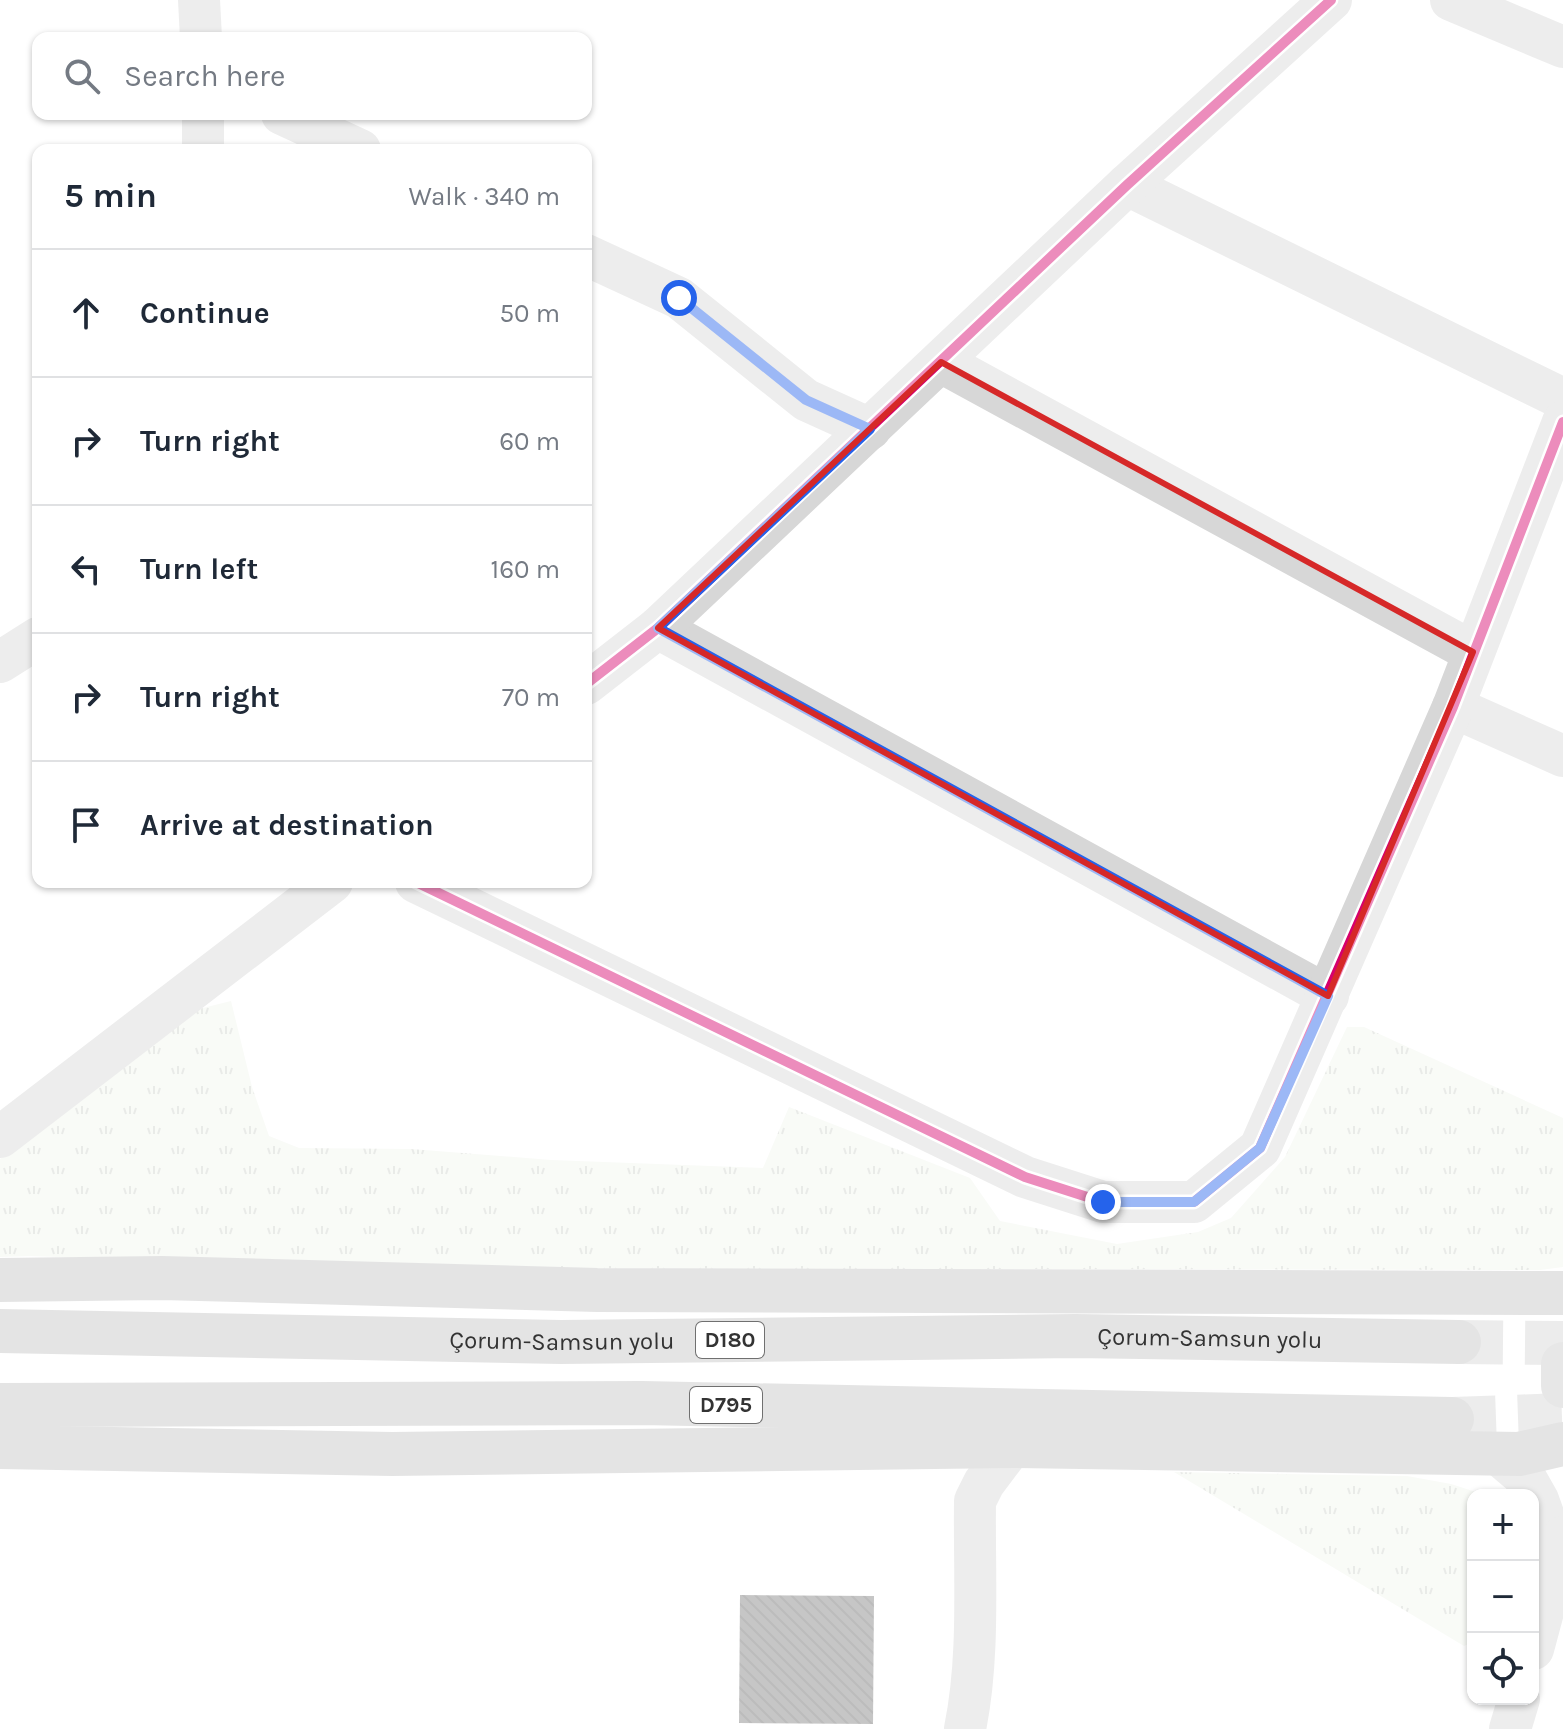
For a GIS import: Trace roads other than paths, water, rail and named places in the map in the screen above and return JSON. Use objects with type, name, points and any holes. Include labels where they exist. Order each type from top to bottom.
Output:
[{"type":"highway","points":[[0,1280],[162,1278],[597,1290],[1563,1293]]},
{"type":"highway","name":"Çorum-Samsun yolu","points":[[0,1331],[561,1342],[1075,1336],[1459,1342]]},
{"type":"highway","name":"D795","points":[[0,1405],[642,1403],[1452,1419]]},
{"type":"highway","points":[[0,1447],[392,1454],[1012,1446],[1519,1454],[1563,1444]]},
{"type":"main road","points":[[1563,1364],[1563,1386]]},
{"type":"street","points":[[199,0],[201,32]]},
{"type":"street","points":[[592,679],[658,628],[1127,185],[1331,0]]},
{"type":"street","points":[[1451,0],[1563,47]]},
{"type":"street","points":[[203,120],[203,144]]},
{"type":"street","points":[[295,120],[347,144]]},
{"type":"street","points":[[1127,185],[1563,399]]},
{"type":"street","points":[[592,258],[679,298],[806,400],[870,429]]},
{"type":"street","points":[[941,362],[1473,652]]},
{"type":"street","points":[[428,888],[1025,1177],[1103,1202],[1194,1202],[1260,1148],[1453,707],[1563,422]]},
{"type":"street","points":[[658,628],[1328,996]]},
{"type":"street","points":[[0,662],[32,642]]},
{"type":"street","points":[[1453,707],[1563,756]]},
{"type":"street","points":[[0,1137],[324,888]]},
{"type":"street","points":[[965,1729],[971,1700],[974,1653],[975,1501],[984,1483],[1012,1446]]},
{"type":"street","points":[[1498,1454],[1525,1477],[1561,1548],[1537,1633]]},
{"type":"street","points":[[1510,1729],[1517,1705]]},
{"type":"tunnel","points":[[1459,1342],[1563,1343]]},
{"type":"tunnel","points":[[1452,1419],[1563,1415]]}]
